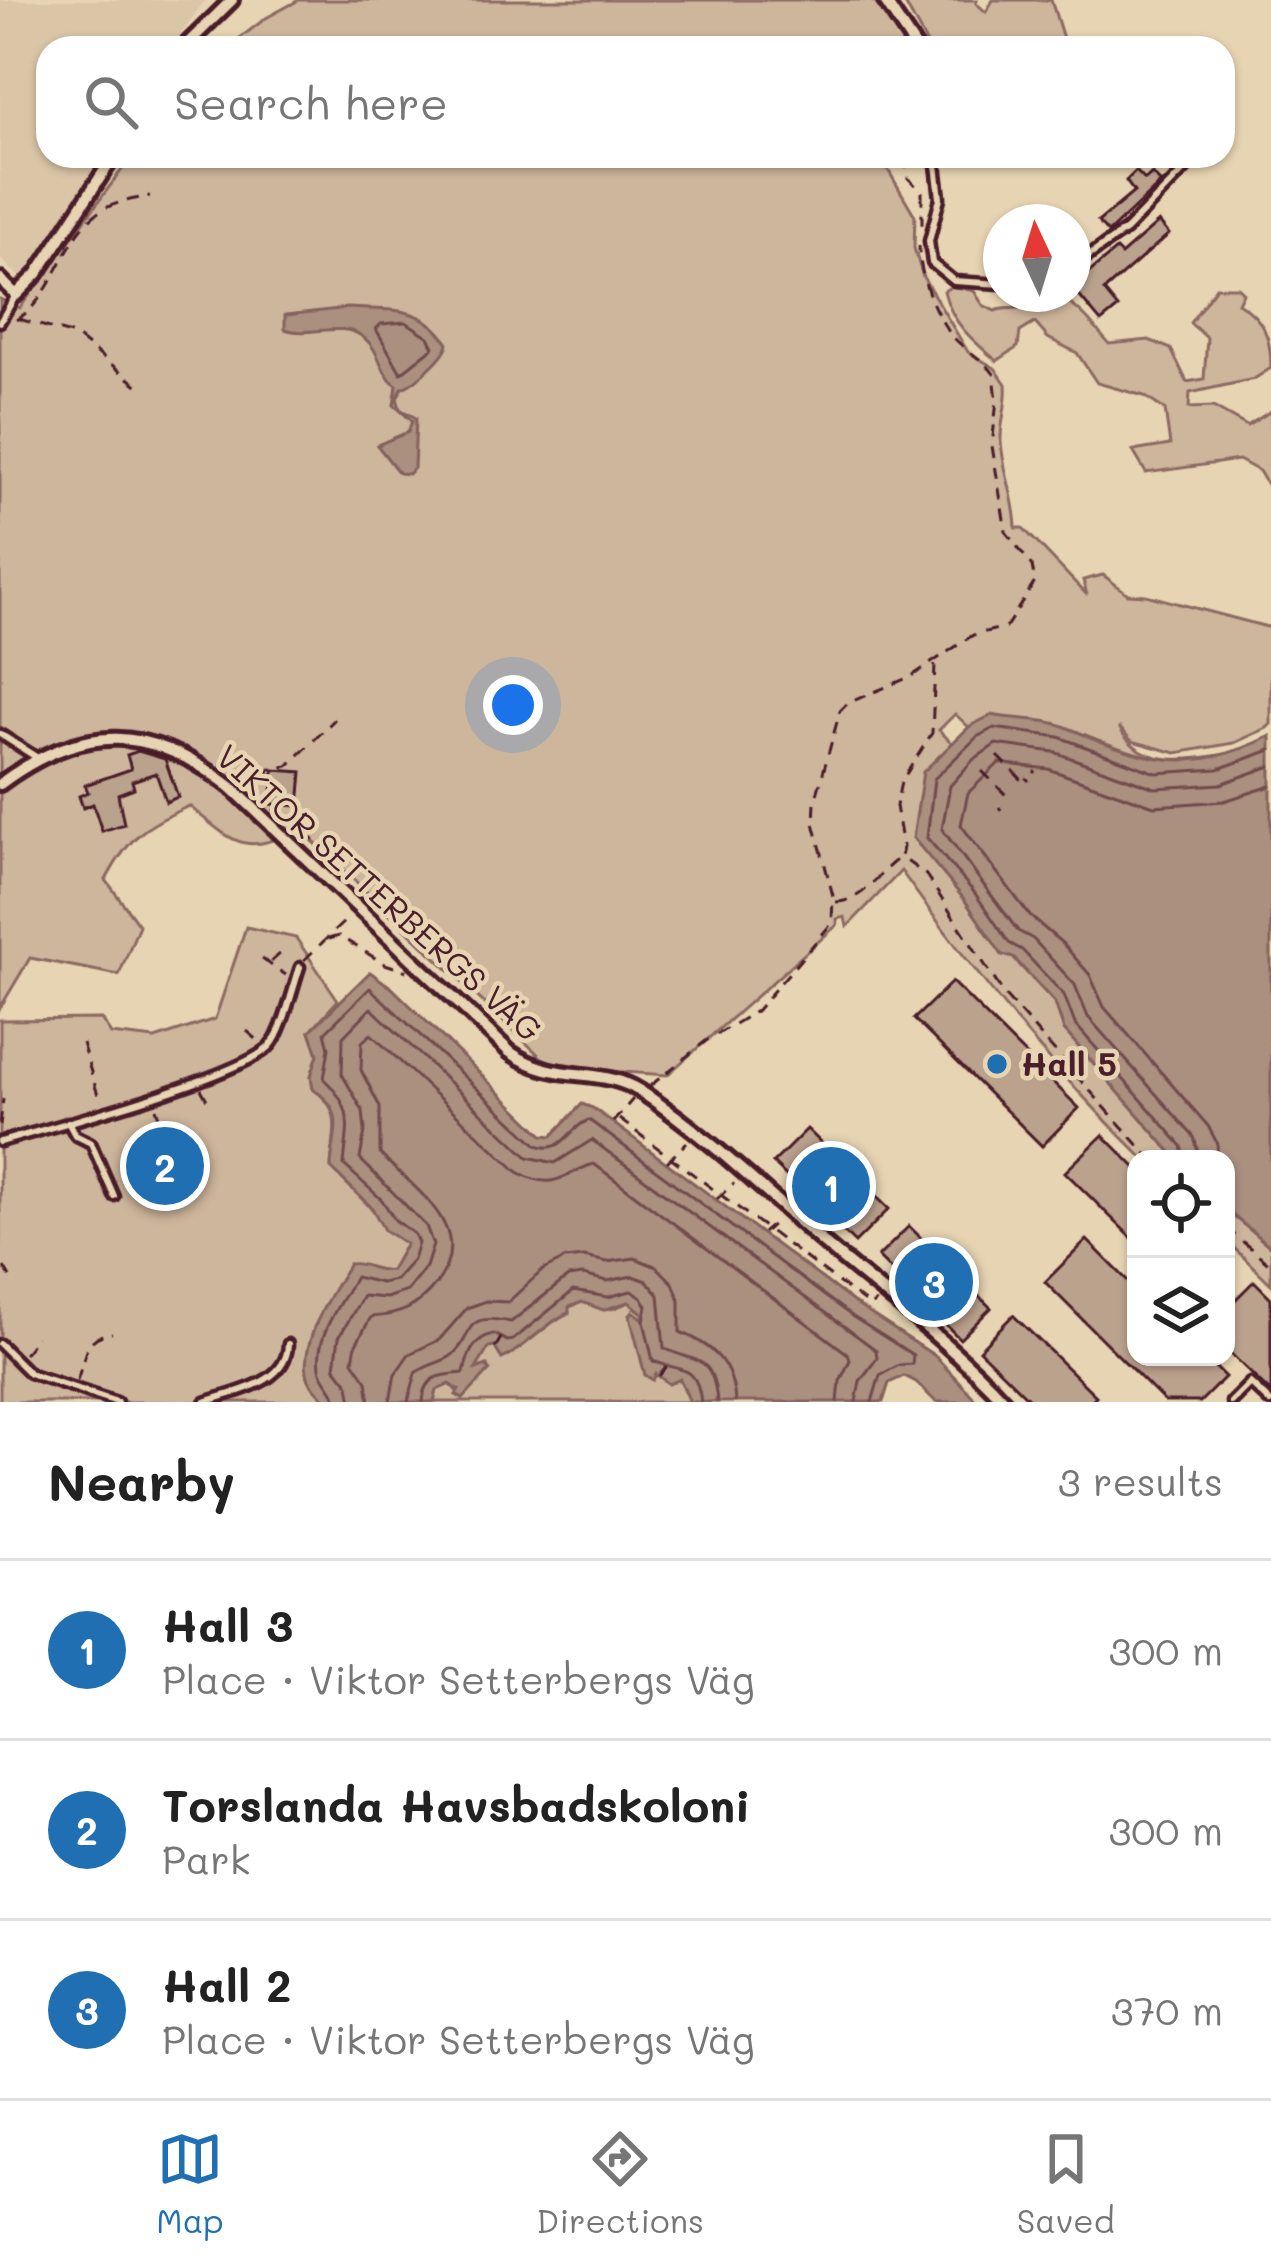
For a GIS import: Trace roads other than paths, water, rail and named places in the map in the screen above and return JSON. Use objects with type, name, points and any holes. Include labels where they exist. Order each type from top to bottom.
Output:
[{"type":"street","points":[[194,36],[232,0]]},
{"type":"street","points":[[884,0],[908,36]]},
{"type":"street","points":[[0,279],[16,295],[38,274],[106,168]]},
{"type":"street","name":"VIKTOR SETTERBERGS VÄG","points":[[0,784],[36,757],[108,739],[162,745],[184,753],[240,796],[529,1066],[629,1084],[641,1092],[696,1132],[1006,1402]]},
{"type":"lane","points":[[936,168],[940,198],[929,241],[932,263],[954,281],[983,283]]},
{"type":"lane","points":[[1091,254],[1126,230],[1186,168]]},
{"type":"lane","points":[[1,321],[16,295]]},
{"type":"lane","points":[[0,734],[36,757]]},
{"type":"lane","points":[[0,1142],[198,1081],[268,1048],[278,1034],[300,967]]},
{"type":"lane","points":[[68,1122],[75,1136],[91,1143],[114,1196]]},
{"type":"lane","points":[[0,1344],[29,1373],[117,1402]]},
{"type":"lane","points":[[206,1402],[265,1380],[286,1359],[288,1344]]},
{"type":"lane","points":[[1231,1402],[1250,1383],[1270,1402]]},
{"type":"water","points":[[348,308],[416,315],[448,343],[397,398],[400,409],[416,418],[414,468],[408,474],[399,473],[377,445],[408,432],[412,421],[394,405],[397,385],[369,342],[345,330],[285,329],[285,315]]},
{"type":"water","points":[[992,715],[1039,721],[1145,755],[1191,760],[1271,736],[1271,1247],[1235,1217],[1235,1150],[1169,1150],[1064,1030],[1055,1003],[1014,958],[1002,955],[964,899],[913,838],[923,772],[970,726]]},
{"type":"water","points":[[370,972],[543,1135],[552,1136],[582,1104],[593,1108],[860,1307],[935,1356],[978,1402],[936,1402],[904,1376],[889,1383],[883,1402],[690,1402],[680,1379],[669,1384],[656,1374],[653,1380],[645,1375],[630,1316],[633,1311],[642,1318],[644,1314],[629,1302],[603,1310],[582,1302],[502,1359],[494,1346],[489,1347],[476,1369],[487,1365],[489,1371],[463,1399],[450,1384],[437,1390],[434,1402],[327,1402],[310,1383],[306,1367],[311,1336],[325,1304],[349,1264],[391,1270],[406,1244],[384,1230],[372,1208],[331,1168],[335,1116],[313,1089],[311,1076],[318,1054],[310,1031]]},
{"type":"place","name":"Hall 5","points":[[997,1064]]},
{"type":"place","name":"Torslanda Havsbadskoloni","points":[[165,1166]]},
{"type":"place","name":"Hall 3","points":[[831,1186]]},
{"type":"place","name":"Hall 2","points":[[934,1282]]}]
